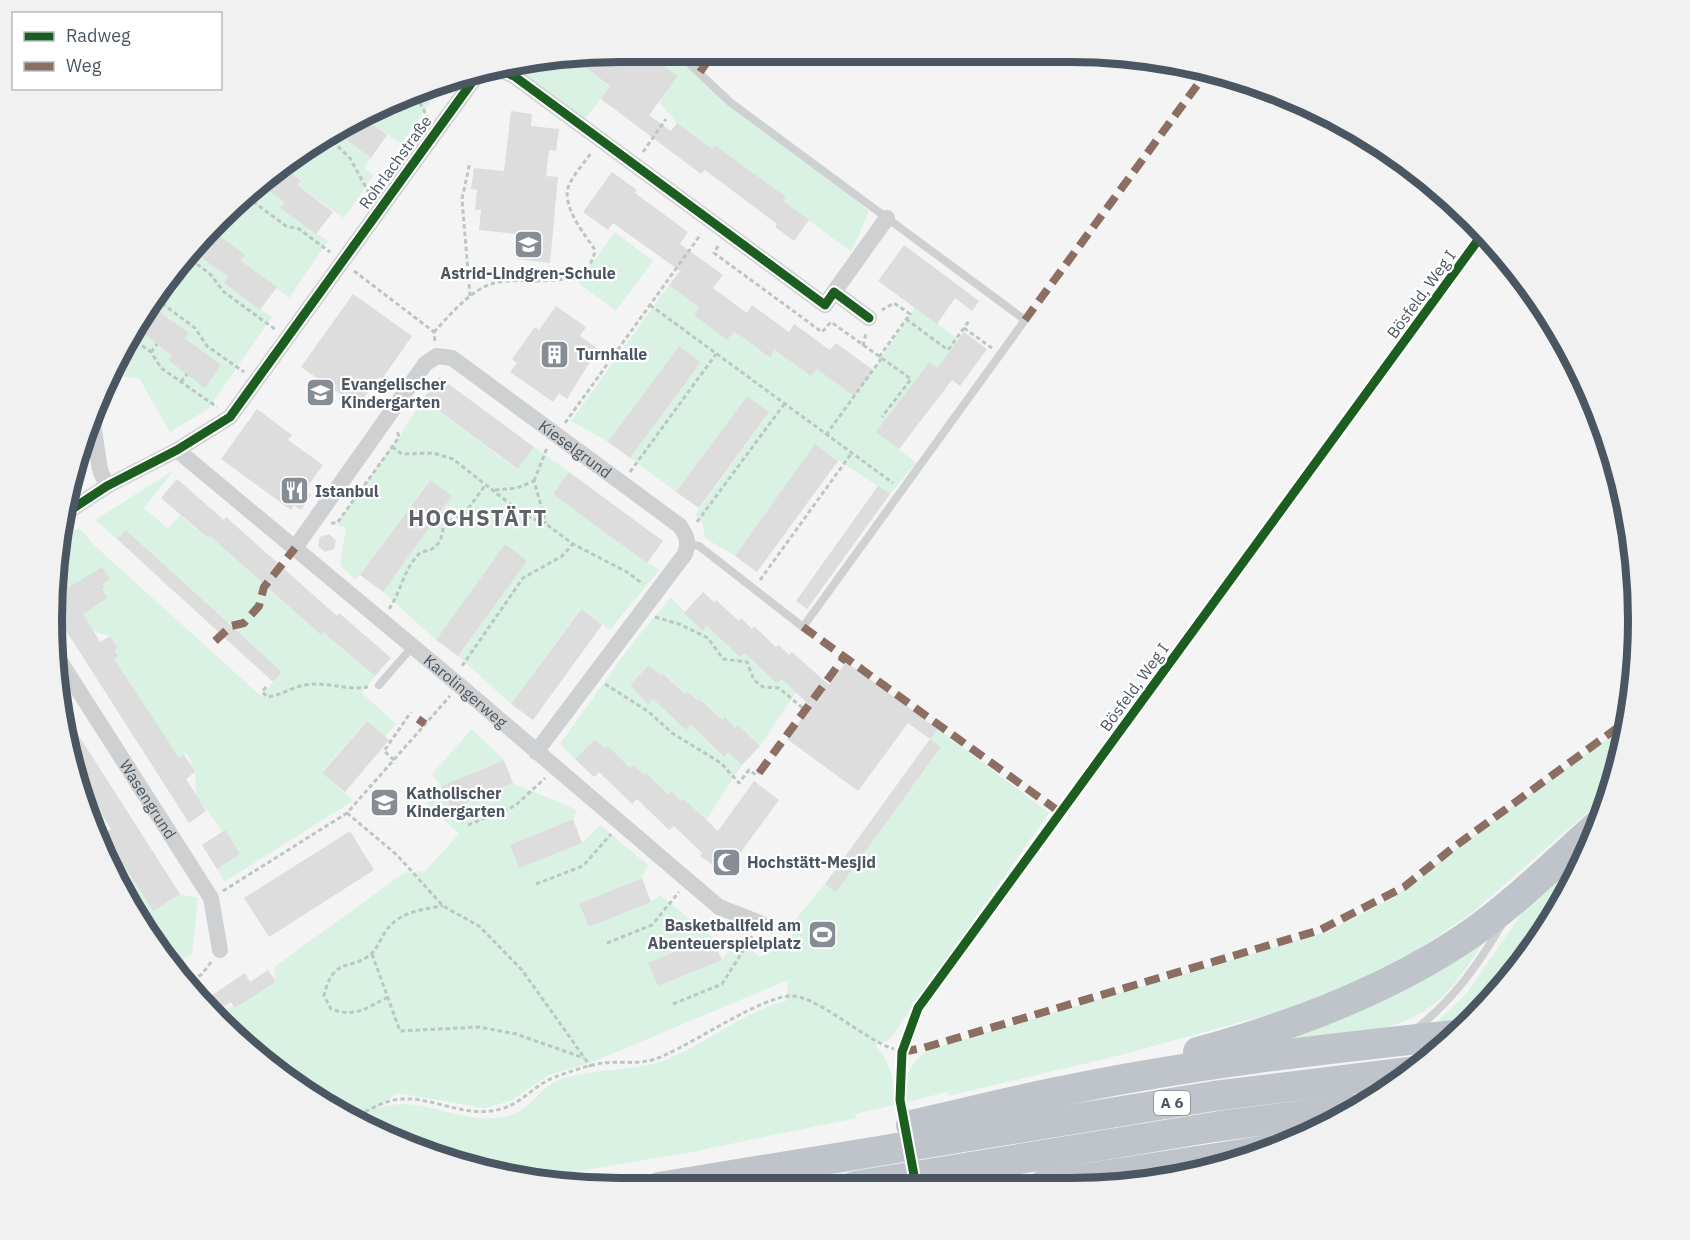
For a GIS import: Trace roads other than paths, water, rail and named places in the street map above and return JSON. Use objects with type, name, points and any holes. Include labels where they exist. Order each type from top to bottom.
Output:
[{"type":"highway","points":[[926,1132],[1062,1090],[1272,1030],[1350,999],[1428,961],[1471,933],[1521,893],[1585,837]]},
{"type":"highway","points":[[1062,1090],[1292,1054],[1442,1036]]},
{"type":"highway","name":"A 6","points":[[712,1178],[926,1132],[1395,1074]]},
{"type":"highway","name":"A 6","points":[[921,1178],[1220,1126],[1336,1111]]},
{"type":"highway","points":[[1092,1177],[1220,1157]]},
{"type":"street","name":"Rohrlachstraße","points":[[507,73],[601,139],[825,305],[834,292]]},
{"type":"street","name":"Rohrlachstraße","points":[[73,509],[107,486],[177,450],[230,417],[472,82]]},
{"type":"street","points":[[868,318],[834,292],[886,218]]},
{"type":"street","name":"Kieselgrund","points":[[295,548],[425,364],[436,356],[452,358],[680,526],[687,539]]},
{"type":"street","points":[[94,431],[100,470],[107,486]]},
{"type":"street","name":"Karolingerweg","points":[[177,450],[455,682],[718,907],[760,923]]},
{"type":"street","points":[[536,752],[685,554],[687,539]]},
{"type":"street","name":"Wasengrund","points":[[64,667],[211,898],[220,950]]},
{"type":"lane","points":[[687,539],[803,627],[1025,320],[730,102],[688,62]]},
{"type":"lane","name":"Bösfeld, Weg I","points":[[915,1178],[900,1101],[902,1052],[918,1008],[1478,240]]},
{"type":"lane","points":[[379,685],[412,646]]},
{"type":"lane","points":[[1400,1041],[1455,994],[1478,965],[1521,893]]},
{"type":"place","name":"Astrid-Lindgren-Schule","points":[[528,245]]},
{"type":"place","name":"Turnhalle","points":[[555,354]]},
{"type":"place","name":"Evangelischer Kindergarten","points":[[320,393]]},
{"type":"place","name":"Istanbul","points":[[294,491]]},
{"type":"place","name":"Katholischer Kindergarten","points":[[385,802]]},
{"type":"place","name":"Hochstätt-Mesjid","points":[[726,862]]},
{"type":"place","name":"Basketballfeld am Abenteuerspielplatz","points":[[822,934]]},
{"type":"district","name":"HOCHSTÄTT","points":[[478,518]]}]
